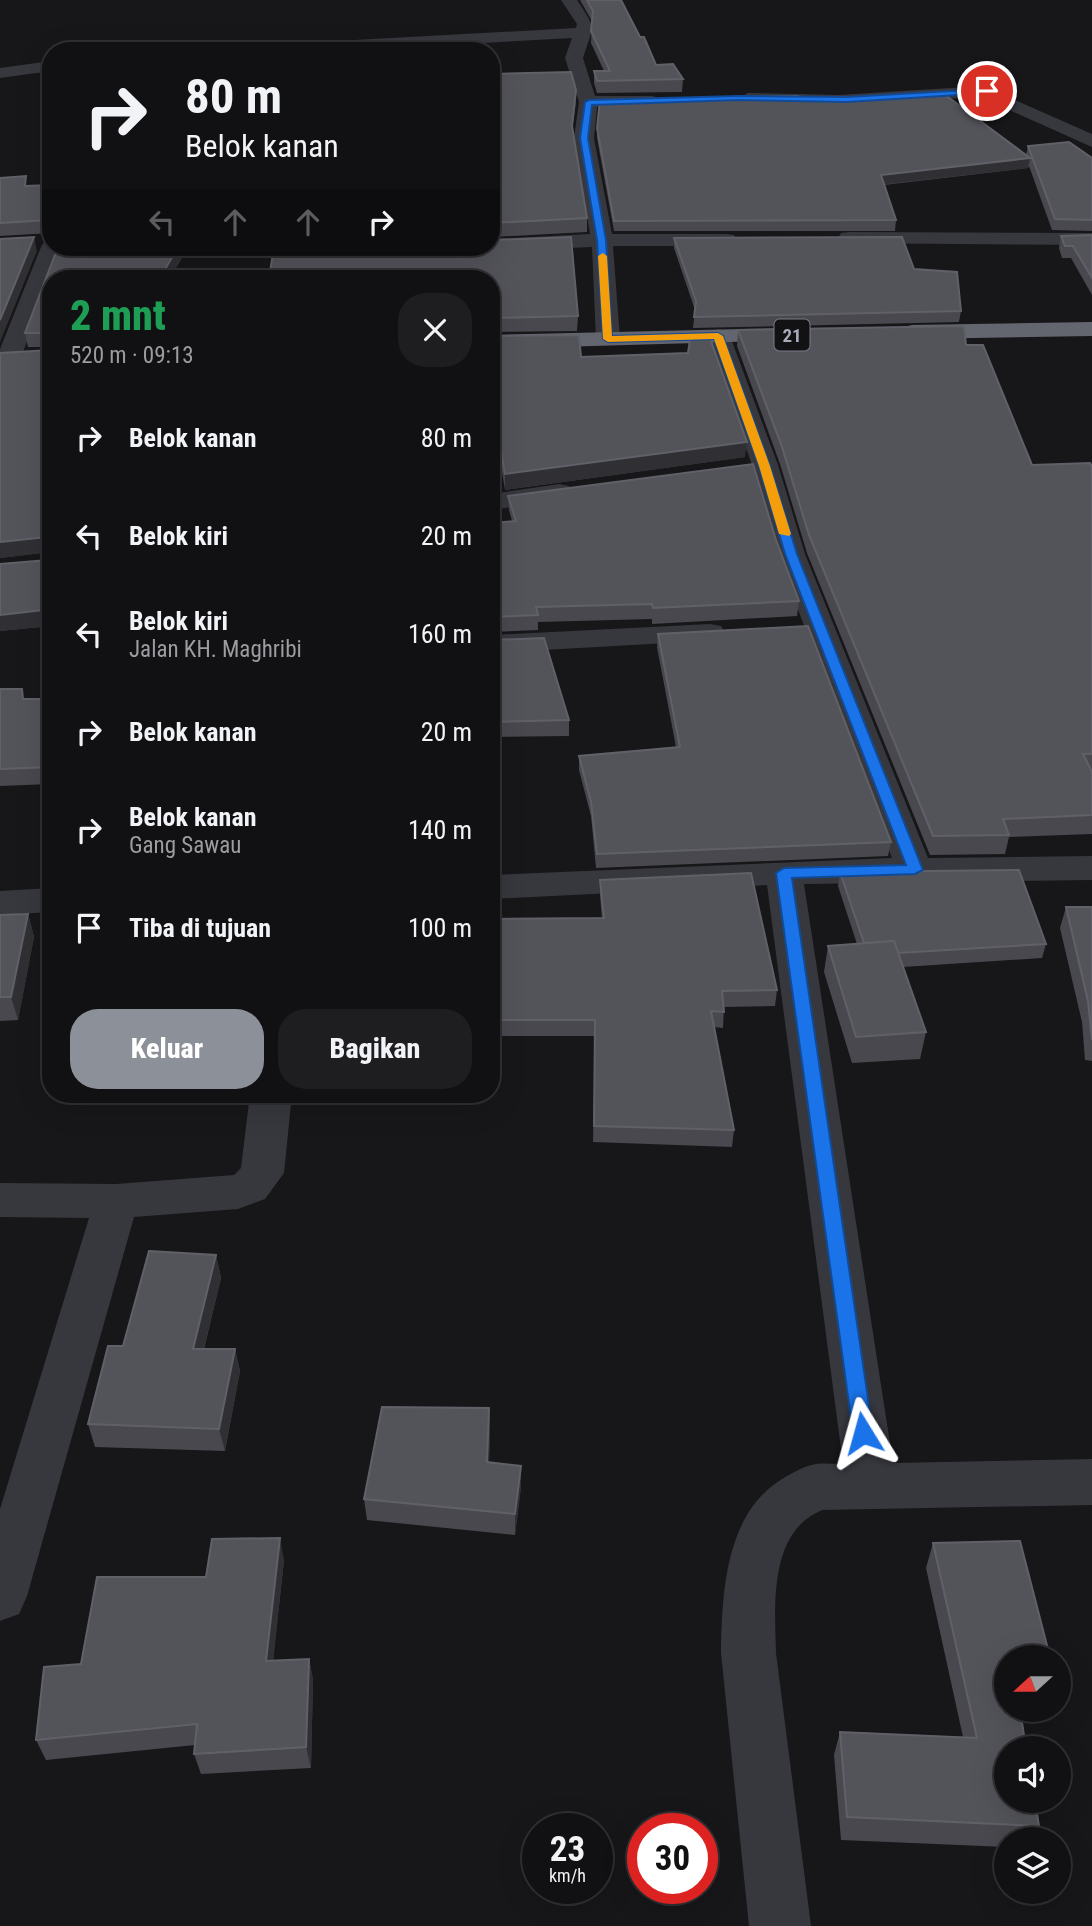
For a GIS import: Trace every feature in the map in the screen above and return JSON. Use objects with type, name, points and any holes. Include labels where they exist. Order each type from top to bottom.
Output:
[{"type":"highway","points":[[884,333],[1092,329]]},
{"type":"highway","name":"21","points":[[500,342],[815,334]]},
{"type":"highway","points":[[5,357],[37,356]]},
{"type":"street","points":[[569,0],[585,24],[585,32],[574,58],[589,102],[584,138],[602,240],[608,339]]},
{"type":"street","points":[[436,42],[585,32]]},
{"type":"street","points":[[0,73],[42,67]]},
{"type":"street","points":[[725,99],[847,100],[984,91],[1092,141]]},
{"type":"street","points":[[589,102],[670,100]]},
{"type":"street","points":[[831,239],[1092,239]]},
{"type":"street","points":[[500,245],[602,240],[751,240]]},
{"type":"street","points":[[25,243],[42,242]]},
{"type":"street","points":[[5,357],[42,270]]},
{"type":"street","points":[[718,336],[751,467],[791,554],[806,627],[915,870]]},
{"type":"street","points":[[500,501],[587,488]]},
{"type":"street","points":[[500,644],[737,631]]},
{"type":"street","points":[[500,887],[784,873],[1092,868]]},
{"type":"street","points":[[784,873],[870,1486]]},
{"type":"street","points":[[0,903],[42,901]]},
{"type":"street","points":[[0,1200],[116,1201],[238,1192],[250,1187],[262,1173],[270,1103]]},
{"type":"street","points":[[0,1597],[116,1201]]},
{"type":"street","points":[[780,1926],[749,1671],[747,1623],[752,1571],[771,1521],[802,1491],[814,1487],[1092,1482]]},
{"type":"building","points":[[587,0],[621,0],[640,37],[644,37],[656,65],[673,64],[683,79],[597,81],[594,71],[610,71],[591,31],[593,11]]},
{"type":"building","points":[[571,72],[576,90],[572,126],[587,218],[500,223],[500,74]]},
{"type":"building","points":[[944,94],[1030,158],[881,175],[896,220],[614,221],[597,128],[600,100],[796,96],[802,97],[802,101]]},
{"type":"building","points":[[1069,142],[1092,158],[1092,220],[1055,219],[1028,146]]},
{"type":"building","points":[[26,176],[25,186],[42,185],[42,220],[0,223],[0,178]]},
{"type":"building","points":[[1092,235],[1092,278],[1073,246],[1065,246],[1061,236]]},
{"type":"building","points":[[34,237],[0,320],[0,239]]},
{"type":"building","points":[[571,237],[578,316],[500,318],[500,270],[270,270],[273,256],[500,256],[500,240]]},
{"type":"building","points":[[902,237],[914,269],[957,272],[961,311],[694,317],[696,301],[674,238]]},
{"type":"building","points":[[55,256],[173,256],[165,270],[49,270]]},
{"type":"building","points":[[42,289],[42,333],[25,333]]},
{"type":"building","points":[[964,326],[966,345],[983,345],[1032,465],[1090,463],[1092,466],[1092,754],[1083,754],[1092,772],[1092,815],[1003,819],[1009,835],[933,836],[809,535],[782,447],[738,330]]},
{"type":"building","points":[[691,333],[708,333],[747,442],[505,474],[500,445],[500,336],[579,335],[581,357],[688,353]]},
{"type":"building","points":[[42,350],[42,538],[0,542],[0,353]]},
{"type":"building","points":[[753,464],[776,540],[799,601],[653,608],[652,604],[536,607],[538,615],[500,617],[500,522],[516,521],[508,496]]},
{"type":"building","points":[[42,560],[42,610],[0,615],[0,564]]},
{"type":"building","points":[[808,626],[891,842],[597,854],[591,802],[579,756],[680,747],[658,634]]},
{"type":"building","points":[[544,638],[569,720],[500,722],[500,640]]},
{"type":"building","points":[[0,689],[22,689],[23,699],[42,699],[42,767],[0,769]]},
{"type":"building","points":[[1019,870],[1046,944],[898,953],[894,941],[864,943],[840,872]]},
{"type":"building","points":[[751,873],[777,990],[722,991],[724,1012],[711,1011],[734,1130],[594,1126],[595,1020],[500,1020],[500,919],[604,918],[600,880]]},
{"type":"building","points":[[1066,907],[1092,907],[1092,1040],[1088,1001]]},
{"type":"building","points":[[28,914],[11,997],[0,997],[0,915]]},
{"type":"building","points":[[894,941],[926,1032],[856,1037],[828,946]]},
{"type":"building","points":[[149,1251],[216,1255],[193,1349],[235,1349],[219,1429],[88,1424],[108,1346],[123,1346]]},
{"type":"building","points":[[382,1407],[489,1408],[487,1462],[521,1466],[515,1514],[364,1499]]},
{"type":"building","points":[[280,1538],[266,1661],[309,1659],[306,1747],[194,1754],[197,1724],[36,1740],[44,1667],[81,1664],[97,1577],[206,1577],[212,1539]]},
{"type":"building","points":[[1020,1541],[1047,1645],[994,1645],[994,1722],[1022,1722],[1024,1736],[994,1736],[994,1813],[1037,1813],[1039,1826],[847,1817],[840,1732],[977,1738],[933,1543]]},
{"type":"slow traffic","points":[[603,256],[608,339],[718,336],[765,466],[785,534]]},
{"type":"route","points":[[863,1433],[784,873],[915,870],[791,554],[765,466],[718,336],[608,339],[602,240],[584,138],[589,102],[738,98],[847,100],[987,91]]}]
